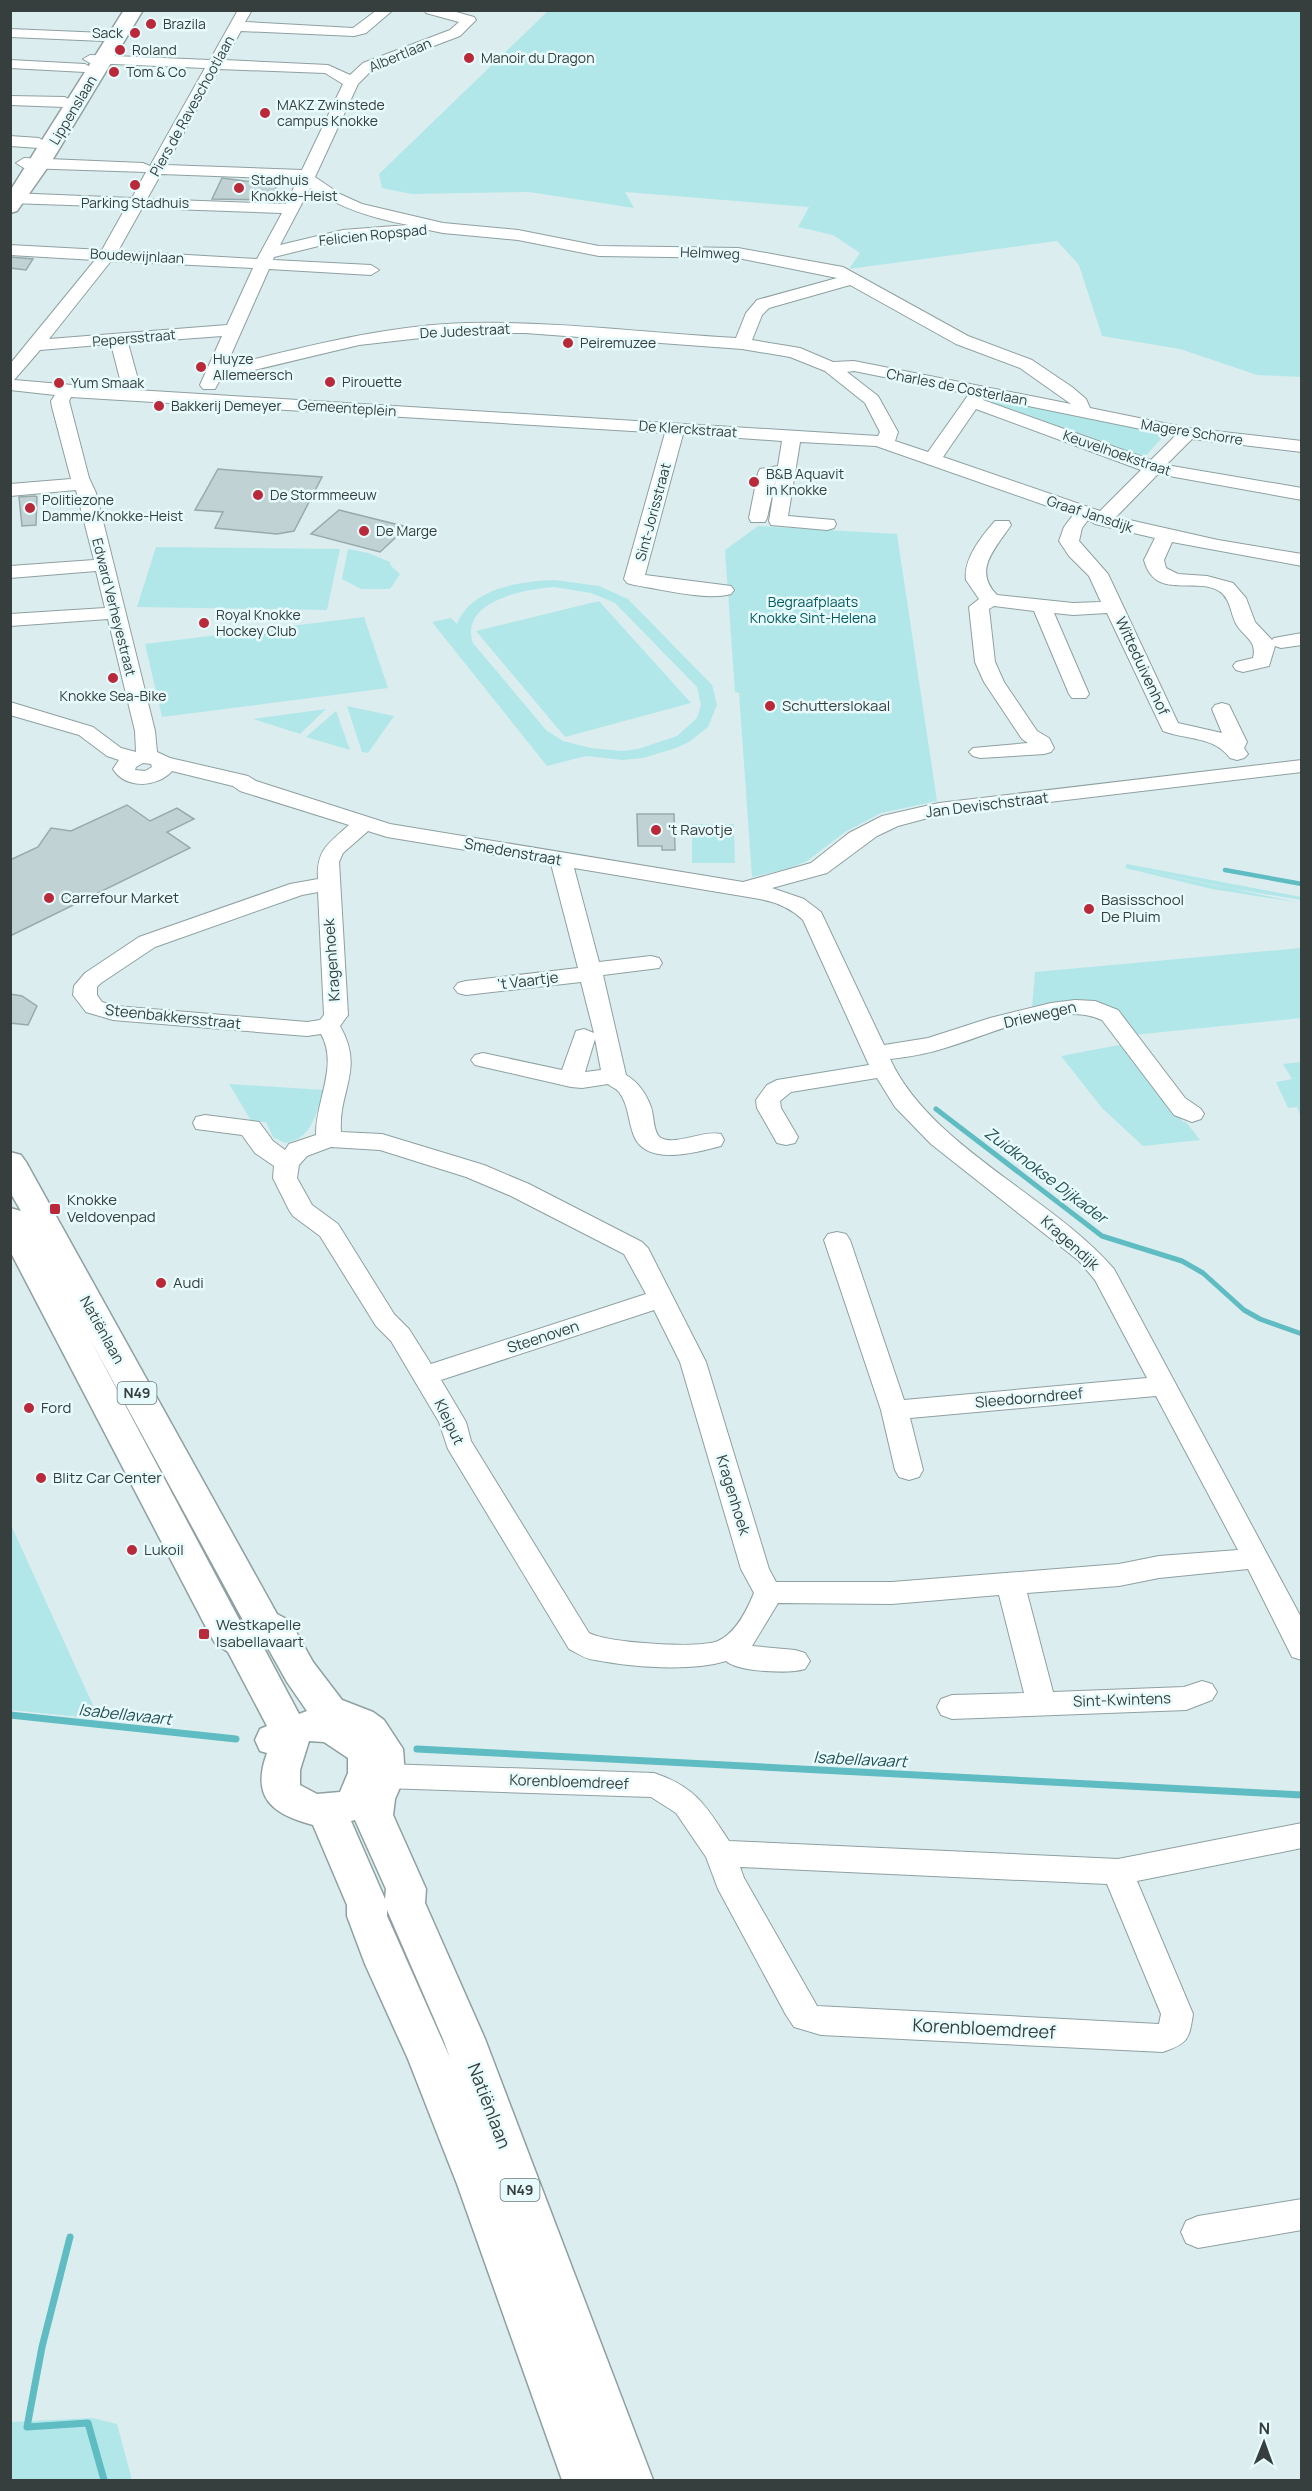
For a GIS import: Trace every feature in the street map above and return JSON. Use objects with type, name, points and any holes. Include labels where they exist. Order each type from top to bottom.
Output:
[{"type":"main road","name":"Lippenslaan","points":[[18,182],[93,62],[104,37],[121,10]]},
{"type":"main road","name":"Lippenslaan","points":[[18,182],[39,142],[65,102],[134,10]]},
{"type":"main road","name":"Natiënlaan","points":[[10,1162],[246,1629]]},
{"type":"main road","name":"Natiënlaan","points":[[10,1219],[246,1629]]},
{"type":"main road","name":"Natiënlaan","points":[[246,1629],[277,1631],[300,1672],[328,1711],[359,1723],[380,1742],[386,1758],[385,1776],[375,1799],[373,1815],[406,1889],[386,1910],[354,1911],[316,1830],[284,1815],[262,1796],[261,1772],[291,1733],[226,1646],[246,1629]]},
{"type":"main road","points":[[337,1731],[351,1738],[363,1749],[368,1761],[366,1779],[340,1808],[303,1807],[284,1795],[279,1775],[284,1757],[290,1747],[291,1733],[337,1731]]},
{"type":"main road","name":"Natiënlaan","points":[[340,1808],[367,1905],[386,1910],[464,2038],[629,2481]]},
{"type":"main road","name":"Natiënlaan","points":[[386,1910],[429,2059],[479,2184],[586,2481]]},
{"type":"street","name":"Piers de Raveschootlaan","points":[[10,376],[108,254],[138,204],[150,168],[245,10]]},
{"type":"street","points":[[236,26],[354,32],[362,30],[386,10]]},
{"type":"street","name":"Albertlaan","points":[[217,369],[266,258],[308,177],[351,82],[368,66],[454,33],[475,17],[431,10]]},
{"type":"street","points":[[10,33],[104,37]]},
{"type":"street","points":[[10,64],[214,63],[328,69],[368,66]]},
{"type":"street","points":[[328,69],[351,82]]},
{"type":"street","points":[[10,100],[65,102]]},
{"type":"street","points":[[10,141],[39,142]]},
{"type":"street","points":[[18,182],[150,168],[308,177]]},
{"type":"street","points":[[196,206],[213,171]]},
{"type":"street","name":"Helmweg","points":[[308,177],[334,197],[356,207],[442,228],[518,235],[599,251],[748,255],[837,271],[962,340],[1026,364],[1066,391],[1080,403],[1082,412]]},
{"type":"street","points":[[18,182],[138,204],[292,209]]},
{"type":"street","points":[[343,235],[356,207]]},
{"type":"street","name":"Felicien Ropspad","points":[[266,258],[343,235],[442,228]]},
{"type":"street","name":"Boudewijnlaan","points":[[10,249],[266,258],[371,270]]},
{"type":"street","points":[[742,344],[754,313],[763,304],[852,279]]},
{"type":"street","name":"De Judestraat","points":[[217,369],[348,342],[465,328],[525,328],[742,344],[794,352],[831,367],[872,400],[889,432],[885,442]]},
{"type":"street","name":"Pepersstraat","points":[[35,345],[233,330]]},
{"type":"street","points":[[118,339],[130,383],[126,394]]},
{"type":"street","name":"Charles de Costerlaan","points":[[831,367],[854,366],[976,397],[1082,412]]},
{"type":"street","points":[[202,399],[217,369]]},
{"type":"street","name":"Gemeenteplein","points":[[10,385],[492,417]]},
{"type":"street","name":"Edward Verheyestraat","points":[[75,391],[60,401],[61,407],[82,484],[87,494],[145,731],[144,765]]},
{"type":"street","points":[[933,459],[976,397]]},
{"type":"street","name":"Keuvelhoekstraat","points":[[976,397],[1154,468],[1302,494]]},
{"type":"street","name":"Magere Schorre","points":[[1082,412],[1188,433],[1302,447]]},
{"type":"street","name":"De Klerckstraat","points":[[492,417],[885,442]]},
{"type":"street","name":"Sint-Jorisstraat","points":[[676,428],[634,579],[708,590],[724,590]]},
{"type":"street","points":[[1093,517],[1154,468],[1188,433]]},
{"type":"street","points":[[792,435],[777,521],[826,524]]},
{"type":"street","name":"Graaf Jansdijk","points":[[885,442],[1093,517],[1165,536],[1302,560]]},
{"type":"street","points":[[758,518],[767,473],[784,472]]},
{"type":"street","points":[[10,490],[82,484]]},
{"type":"street","name":"Witteduivenhof","points":[[1093,517],[1073,527],[1069,541],[1076,552],[1098,574],[1170,727],[1183,733],[1220,738],[1234,748]]},
{"type":"street","points":[[980,752],[1044,748],[1042,742],[1029,735],[994,682],[985,662],[979,607],[991,600],[977,584],[975,573],[990,539],[1002,525]]},
{"type":"street","points":[[1165,536],[1154,561],[1157,571],[1175,581],[1208,582],[1226,587],[1239,602],[1246,624],[1269,643],[1302,639]]},
{"type":"street","points":[[10,572],[104,565]]},
{"type":"street","name":"Witteduivenhof","points":[[991,600],[1073,609],[1114,607]]},
{"type":"street","points":[[1042,607],[1079,694]]},
{"type":"street","points":[[10,620],[116,613]]},
{"type":"street","points":[[1243,666],[1262,662],[1269,643]]},
{"type":"street","points":[[10,708],[73,729],[85,742],[144,765]]},
{"type":"street","points":[[1222,709],[1237,742],[1234,748],[1247,773]]},
{"type":"street","name":"Smedenstraat","points":[[144,765],[248,786],[363,824],[420,836],[744,889],[782,899],[808,910]]},
{"type":"street","name":"Jan Devischstraat","points":[[744,889],[819,868],[869,831],[890,821],[939,809],[1302,766]]},
{"type":"street","name":"Kragenhoek","points":[[328,1026],[336,1015],[327,884],[329,855],[363,824]]},
{"type":"street","points":[[561,860],[604,1025],[614,1075],[618,1081],[627,1085],[639,1107],[646,1136],[653,1144],[672,1148],[712,1140]]},
{"type":"street","points":[[808,910],[813,904],[814,884],[819,868]]},
{"type":"street","name":"Steenbakkersstraat","points":[[327,884],[298,889],[147,942],[93,978],[86,986],[85,995],[94,1007],[113,1013],[307,1029],[328,1026]]},
{"type":"street","name":"Kragendijk","points":[[808,910],[891,1084],[920,1120],[1088,1255],[1116,1293],[1256,1557],[1291,1602],[1302,1649]]},
{"type":"street","name":"'t Vaartje","points":[[466,988],[651,963]]},
{"type":"street","name":"Driewegen","points":[[879,1062],[1052,1009],[1096,1006],[1110,1015],[1176,1102],[1183,1110],[1192,1114]]},
{"type":"street","points":[[328,1026],[337,1038],[339,1057],[337,1090],[327,1128],[329,1139]]},
{"type":"street","points":[[571,1079],[584,1036]]},
{"type":"street","points":[[483,1060],[571,1079],[582,1080],[614,1075]]},
{"type":"street","points":[[786,1137],[769,1108],[768,1100],[776,1090],[785,1085],[879,1062]]},
{"type":"street","points":[[205,1123],[250,1128],[264,1147],[287,1163]]},
{"type":"street","name":"Kragenhoek","points":[[287,1163],[298,1150],[329,1139],[382,1142],[475,1171],[520,1190],[633,1248],[639,1254],[693,1362],[755,1569],[768,1593]]},
{"type":"street","name":"Kleiput","points":[[287,1163],[285,1178],[302,1210],[328,1230],[385,1320],[400,1335],[452,1422],[458,1442],[579,1641],[594,1649],[696,1656],[731,1648]]},
{"type":"street","points":[[837,1240],[894,1410],[909,1470]]},
{"type":"street","name":"Steenoven","points":[[424,1376],[661,1298]]},
{"type":"street","name":"Sleedoorndreef","points":[[894,1410],[1165,1386]]},
{"type":"street","points":[[795,1661],[740,1656],[731,1648],[762,1611],[768,1593],[792,1591],[892,1593],[1119,1575],[1159,1567],[1238,1561],[1256,1557]]},
{"type":"street","points":[[1010,1584],[1041,1703]]},
{"type":"street","name":"Sint-Kwintens","points":[[952,1707],[1186,1698],[1202,1692]]},
{"type":"street","name":"Korenbloemdreef","points":[[385,1776],[654,1785],[674,1792],[690,1805],[720,1853],[729,1880],[797,2005],[806,2017],[821,2021],[1163,2037],[1174,2033],[1178,2014],[1118,1872]]},
{"type":"street","points":[[720,1853],[1118,1872],[1302,1835]]},
{"type":"street","points":[[1198,2232],[1302,2214]]},
{"type":"green space","points":[[549,10],[1301,11],[1301,377],[1257,375],[1180,349],[1102,336],[1079,265],[1057,241],[849,269],[860,253],[833,235],[798,227],[809,207],[625,192],[634,208],[529,192],[412,194],[382,188],[379,174]]},
{"type":"green space","points":[[988,397],[1157,433],[1161,439],[1141,461],[983,402]]},
{"type":"green space","name":"Begraafplaats Knokke Sint-Helena","points":[[758,526],[897,534],[937,801],[881,813],[845,832],[807,861],[790,868],[752,877],[739,693],[735,692],[725,550]]},
{"type":"green space","points":[[156,547],[340,549],[327,610],[137,607]]},
{"type":"green space","points":[[348,549],[368,553],[390,562],[400,574],[390,589],[361,589],[342,579]]},
{"type":"green space","points":[[555,580],[599,586],[628,599],[712,685],[717,705],[708,727],[689,742],[643,758],[623,760],[586,756],[547,766],[432,622],[451,618],[457,624],[473,602],[485,595],[527,582]],"holes":[[[554,587],[591,593],[615,603],[697,687],[701,705],[697,718],[677,736],[638,749],[622,751],[591,748],[563,741],[546,730],[473,643],[471,629],[476,617],[485,607],[497,600],[527,591]]]},
{"type":"green space","points":[[599,601],[691,703],[565,737],[476,631]]},
{"type":"green space","points":[[364,617],[388,688],[162,717],[145,644]]},
{"type":"green space","points":[[347,706],[394,716],[368,753],[362,752]]},
{"type":"green space","points":[[326,709],[300,734],[253,719]]},
{"type":"green space","points":[[336,711],[350,750],[306,737]]},
{"type":"green space","points":[[692,824],[734,824],[735,863],[692,863]]},
{"type":"green space","points":[[1127,864],[1301,897],[1301,900],[1231,888],[1301,903],[1212,889],[1125,868]]},
{"type":"green space","points":[[1301,948],[1301,1018],[1133,1035],[1111,1008],[1095,1000],[1032,1008],[1035,972]]},
{"type":"green space","points":[[1124,1044],[1183,1122],[1186,1122],[1200,1140],[1143,1146],[1102,1108],[1061,1056]]},
{"type":"green space","points":[[1302,1062],[1301,1117],[1297,1107],[1288,1108],[1276,1082],[1292,1079],[1283,1064]]},
{"type":"green space","points":[[229,1084],[325,1090],[307,1131],[294,1141],[285,1143],[273,1137],[266,1122],[252,1122]]},
{"type":"green space","points":[[11,1525],[97,1714],[99,1719],[11,1710]]},
{"type":"green space","points":[[93,2418],[117,2424],[132,2480],[11,2480],[11,2422]]},
{"type":"building","name":"Stadhuis Knokke-Heist","points":[[222,178],[279,182],[270,200],[212,199]]},
{"type":"building","points":[[10,257],[33,259],[26,270],[10,268]]},
{"type":"building","name":"De Stormmeeuw","points":[[218,469],[322,477],[294,531],[277,534],[215,528],[223,512],[195,510]]},
{"type":"building","points":[[19,497],[37,497],[36,525],[22,526]]},
{"type":"building","name":"De Marge","points":[[339,510],[407,527],[380,552],[311,534]]},
{"type":"building","name":"Carrefour Market","points":[[127,805],[150,821],[177,808],[194,819],[167,832],[190,848],[10,936],[10,860],[38,847],[51,828],[71,831]]},
{"type":"building","name":"'t Ravotje","points":[[637,814],[674,814],[675,850],[662,850],[662,846],[638,846]]},
{"type":"building","points":[[10,994],[22,996],[37,1006],[28,1025],[10,1023]]},
{"type":"waterway","points":[[1225,870],[1302,884]]},
{"type":"waterway","name":"Zuidknokse Dijkader","points":[[936,1109],[1102,1236],[1182,1261],[1203,1273],[1244,1310],[1260,1319],[1302,1334]]},
{"type":"waterway","name":"Isabellavaart","points":[[10,1715],[236,1739]]},
{"type":"waterway","name":"Isabellavaart","points":[[417,1749],[1302,1795]]},
{"type":"waterway","points":[[70,2237],[42,2347],[27,2427],[88,2423],[104,2480]]},
{"type":"place","name":"Brazila","points":[[151,24]]},
{"type":"place","name":"Sack","points":[[135,33]]},
{"type":"place","name":"Roland","points":[[120,50]]},
{"type":"place","name":"Manoir du Dragon","points":[[469,58]]},
{"type":"place","name":"Tom & Co","points":[[114,72]]},
{"type":"place","name":"MAKZ Zwinstede campus Knokke","points":[[265,113]]},
{"type":"place","name":"Parking Stadhuis","points":[[135,185]]},
{"type":"place","name":"Stadhuis Knokke-Heist","points":[[239,188]]},
{"type":"place","name":"Peiremuzee","points":[[568,343]]},
{"type":"place","name":"Huyze Allemeersch","points":[[201,367]]},
{"type":"place","name":"Pirouette","points":[[330,382]]},
{"type":"place","name":"Yum Smaak","points":[[59,383]]},
{"type":"place","name":"Bakkerij Demeyer","points":[[159,406]]},
{"type":"place","name":"B&B Aquavit in Knokke","points":[[754,482]]},
{"type":"place","name":"De Stormmeeuw","points":[[258,495]]},
{"type":"place","name":"Politiezone Damme/Knokke-Heist","points":[[30,508]]},
{"type":"place","name":"De Marge","points":[[364,531]]},
{"type":"place","name":"Royal Knokke Hockey Club","points":[[204,623]]},
{"type":"place","name":"Knokke Sea-Bike","points":[[113,678]]},
{"type":"place","name":"Schutterslokaal","points":[[770,706]]},
{"type":"place","name":"'t Ravotje","points":[[656,830]]},
{"type":"place","name":"Carrefour Market","points":[[49,898]]},
{"type":"place","name":"Basisschool De Pluim","points":[[1089,909]]},
{"type":"place","name":"Knokke Veldovenpad","points":[[55,1209]]},
{"type":"place","name":"Audi","points":[[161,1283]]},
{"type":"place","name":"Ford","points":[[29,1408]]},
{"type":"place","name":"Blitz Car Center","points":[[41,1478]]},
{"type":"place","name":"Lukoil","points":[[132,1550]]},
{"type":"place","name":"Westkapelle Isabellavaart","points":[[204,1634]]}]
